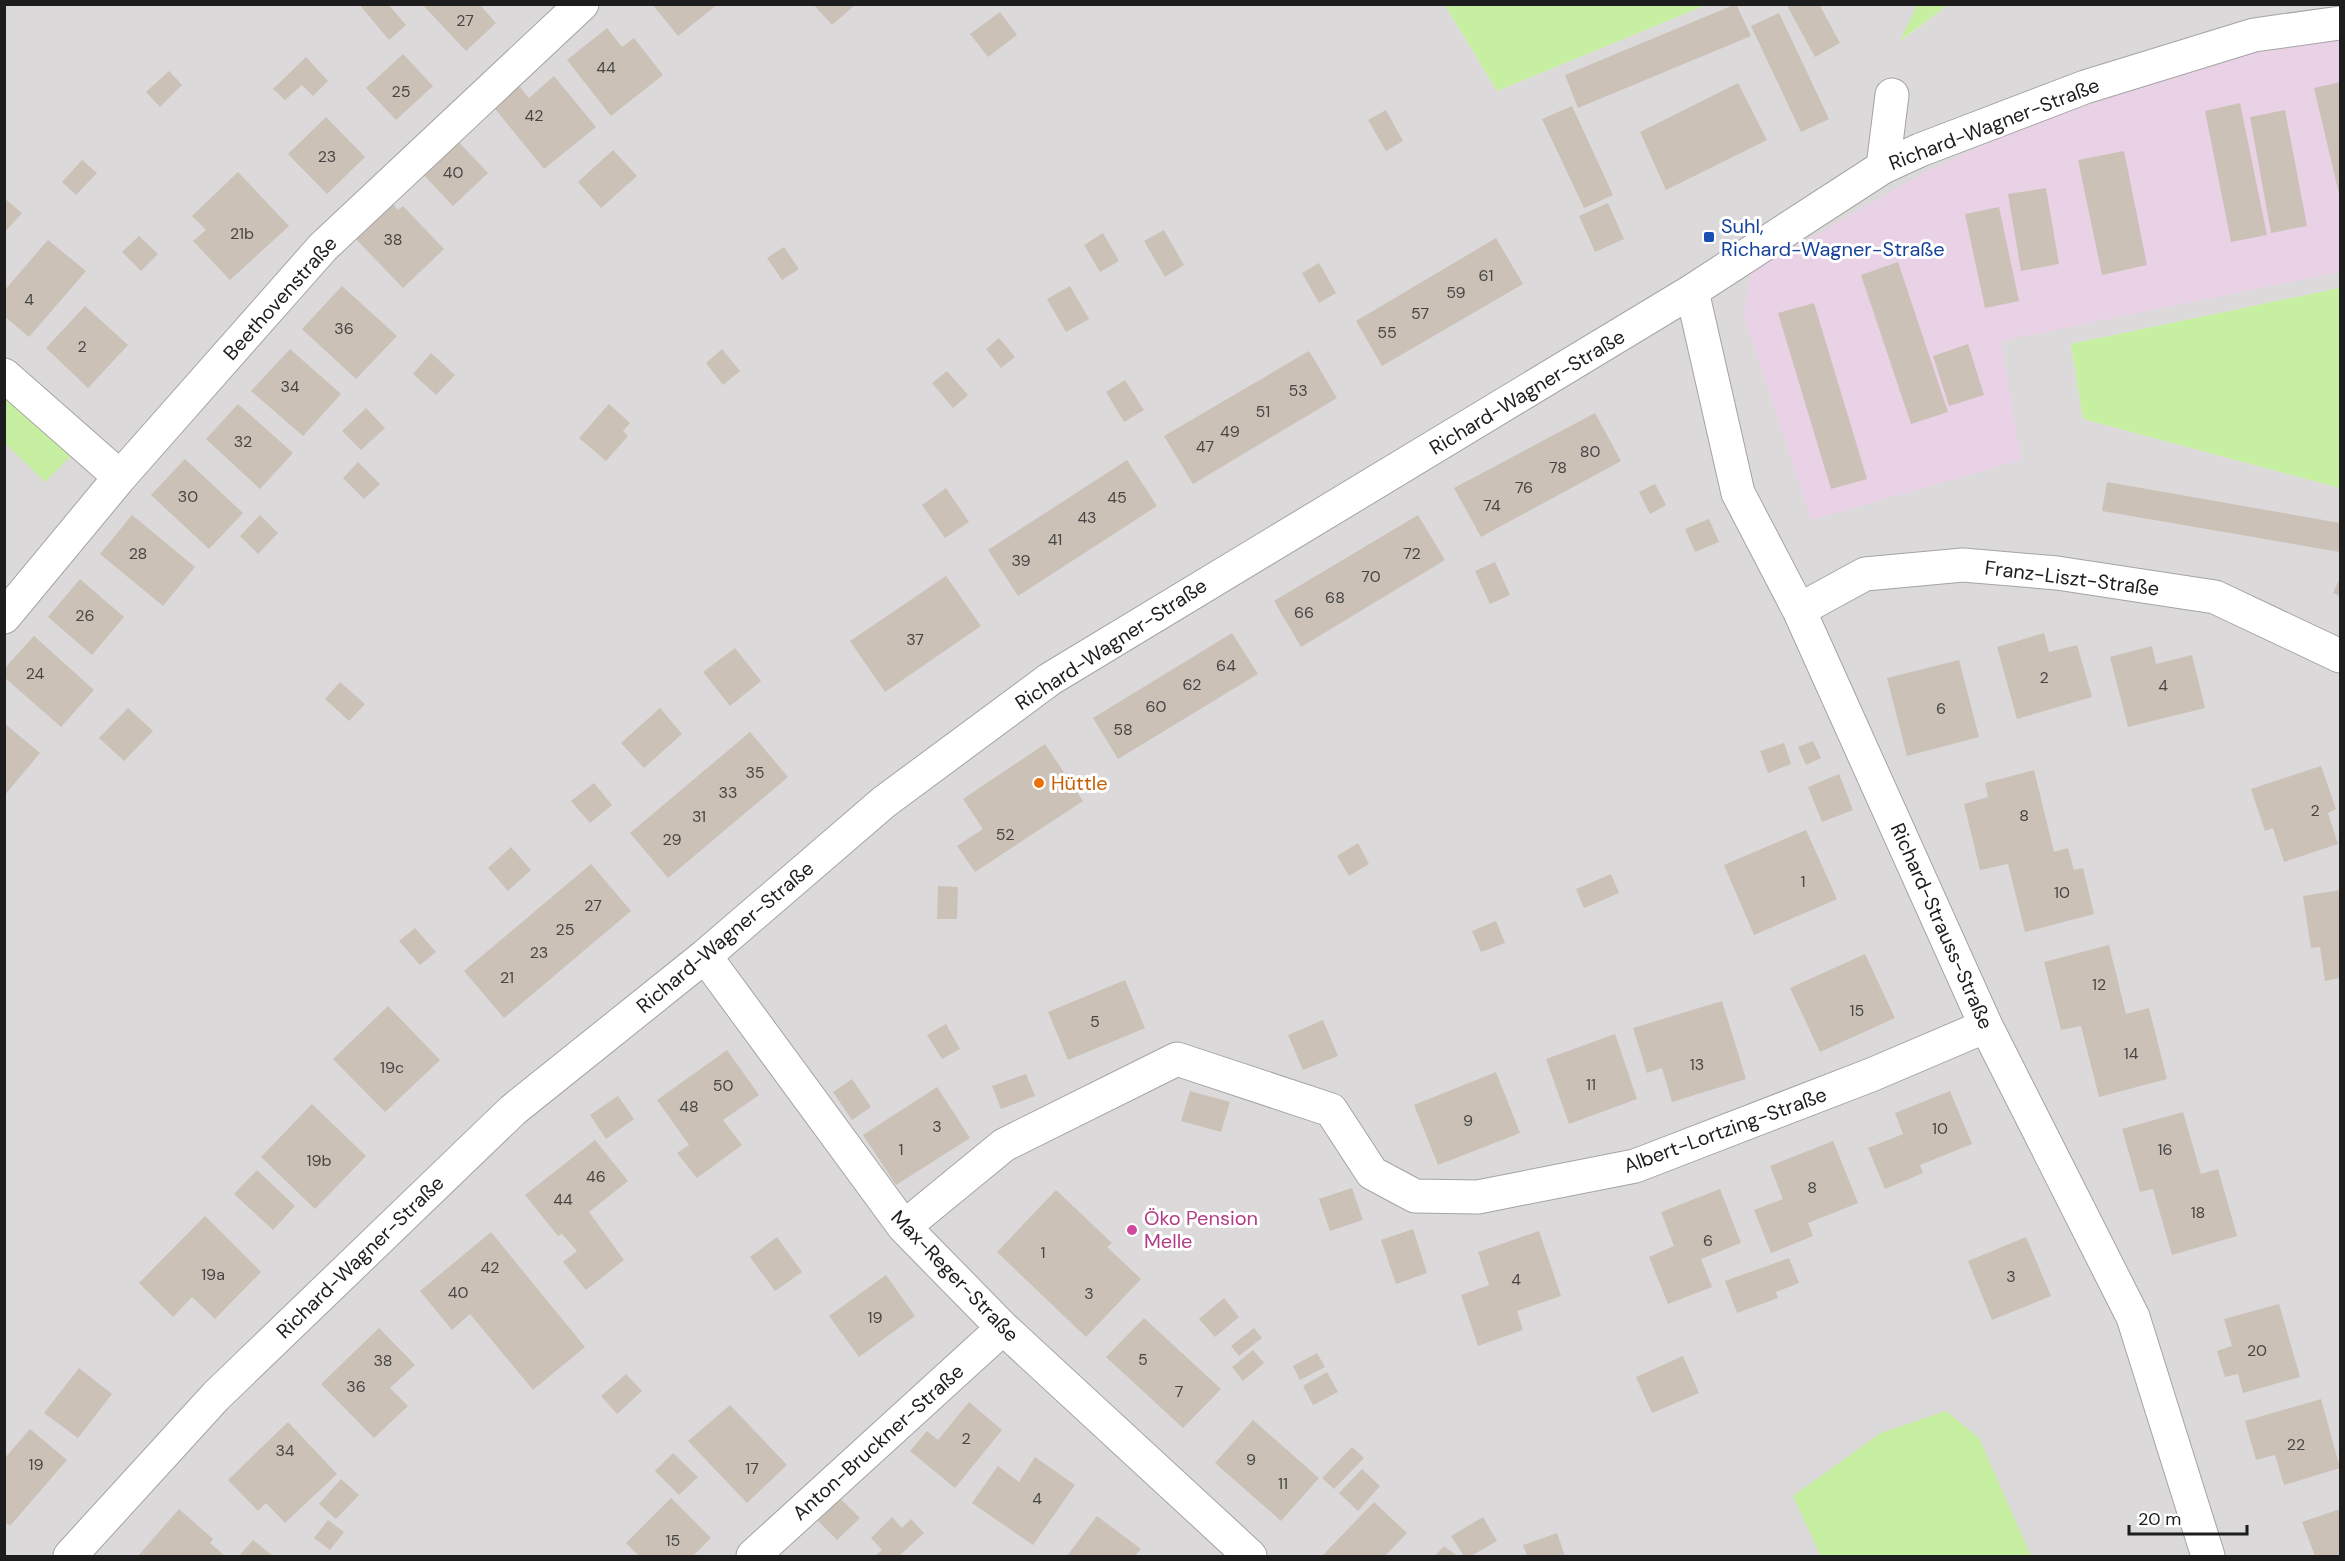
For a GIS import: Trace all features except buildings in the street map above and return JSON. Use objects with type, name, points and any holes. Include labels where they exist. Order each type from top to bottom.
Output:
[{"type":"street","name":"Beethovenstraße","points":[[4,617],[120,477],[323,247],[582,4]]},
{"type":"street","name":"Richard-Wagner-Straße","points":[[70,1557],[216,1396],[513,1110],[705,956],[884,802],[1050,679],[1692,291],[1883,167],[1920,150],[2085,87],[2254,35],[2340,23]]},
{"type":"street","points":[[1883,167],[1892,95]]},
{"type":"street","name":"Richard-Strauss-Straße","points":[[1692,291],[1738,493],[1799,610],[1986,1026],[2133,1317],[2208,1557]]},
{"type":"street","points":[[4,375],[120,477]]},
{"type":"street","name":"Franz-Liszt-Straße","points":[[1799,610],[1865,574],[1963,565],[2057,573],[2215,597],[2340,656]]},
{"type":"street","name":"Max-Reger-Straße","points":[[705,956],[904,1227],[1003,1328],[1250,1557]]},
{"type":"street","name":"Albert-Lortzing-Straße","points":[[904,1227],[1004,1145],[1177,1059],[1331,1110],[1372,1173],[1415,1196],[1478,1197],[1635,1166],[1871,1075],[1986,1026]]},
{"type":"street","name":"Anton-Bruckner-Straße","points":[[753,1557],[1003,1328]]},
{"type":"shaded area","points":[[5,5],[1445,5],[1497,91],[1706,5],[1917,5],[1902,40],[1948,5],[2340,5],[2340,288],[2071,344],[2083,419],[2340,488],[2340,1556],[5,1556]]},
{"type":"shaded area","points":[[2340,36],[2340,272],[2001,341],[2021,460],[1811,520],[1744,315],[1751,272],[1927,171],[2088,96],[2260,46]]},
{"type":"green space","points":[[1445,5],[1706,5],[1497,91]]},
{"type":"green space","points":[[1917,5],[1948,5],[1900,41]]},
{"type":"green space","points":[[2340,288],[2340,488],[2083,419],[2071,344]]},
{"type":"green space","points":[[4,393],[71,456],[45,482],[5,443]]},
{"type":"green space","points":[[1946,1411],[1979,1438],[2031,1556],[1821,1556],[1793,1496],[1881,1433]]},
{"type":"place","name":"Suhl, Richard-Wagner-Straße","points":[[1709,237]]},
{"type":"place","name":"Hüttle","points":[[1039,783]]},
{"type":"place","name":"Öko Pension Melle","points":[[1132,1230]]}]
